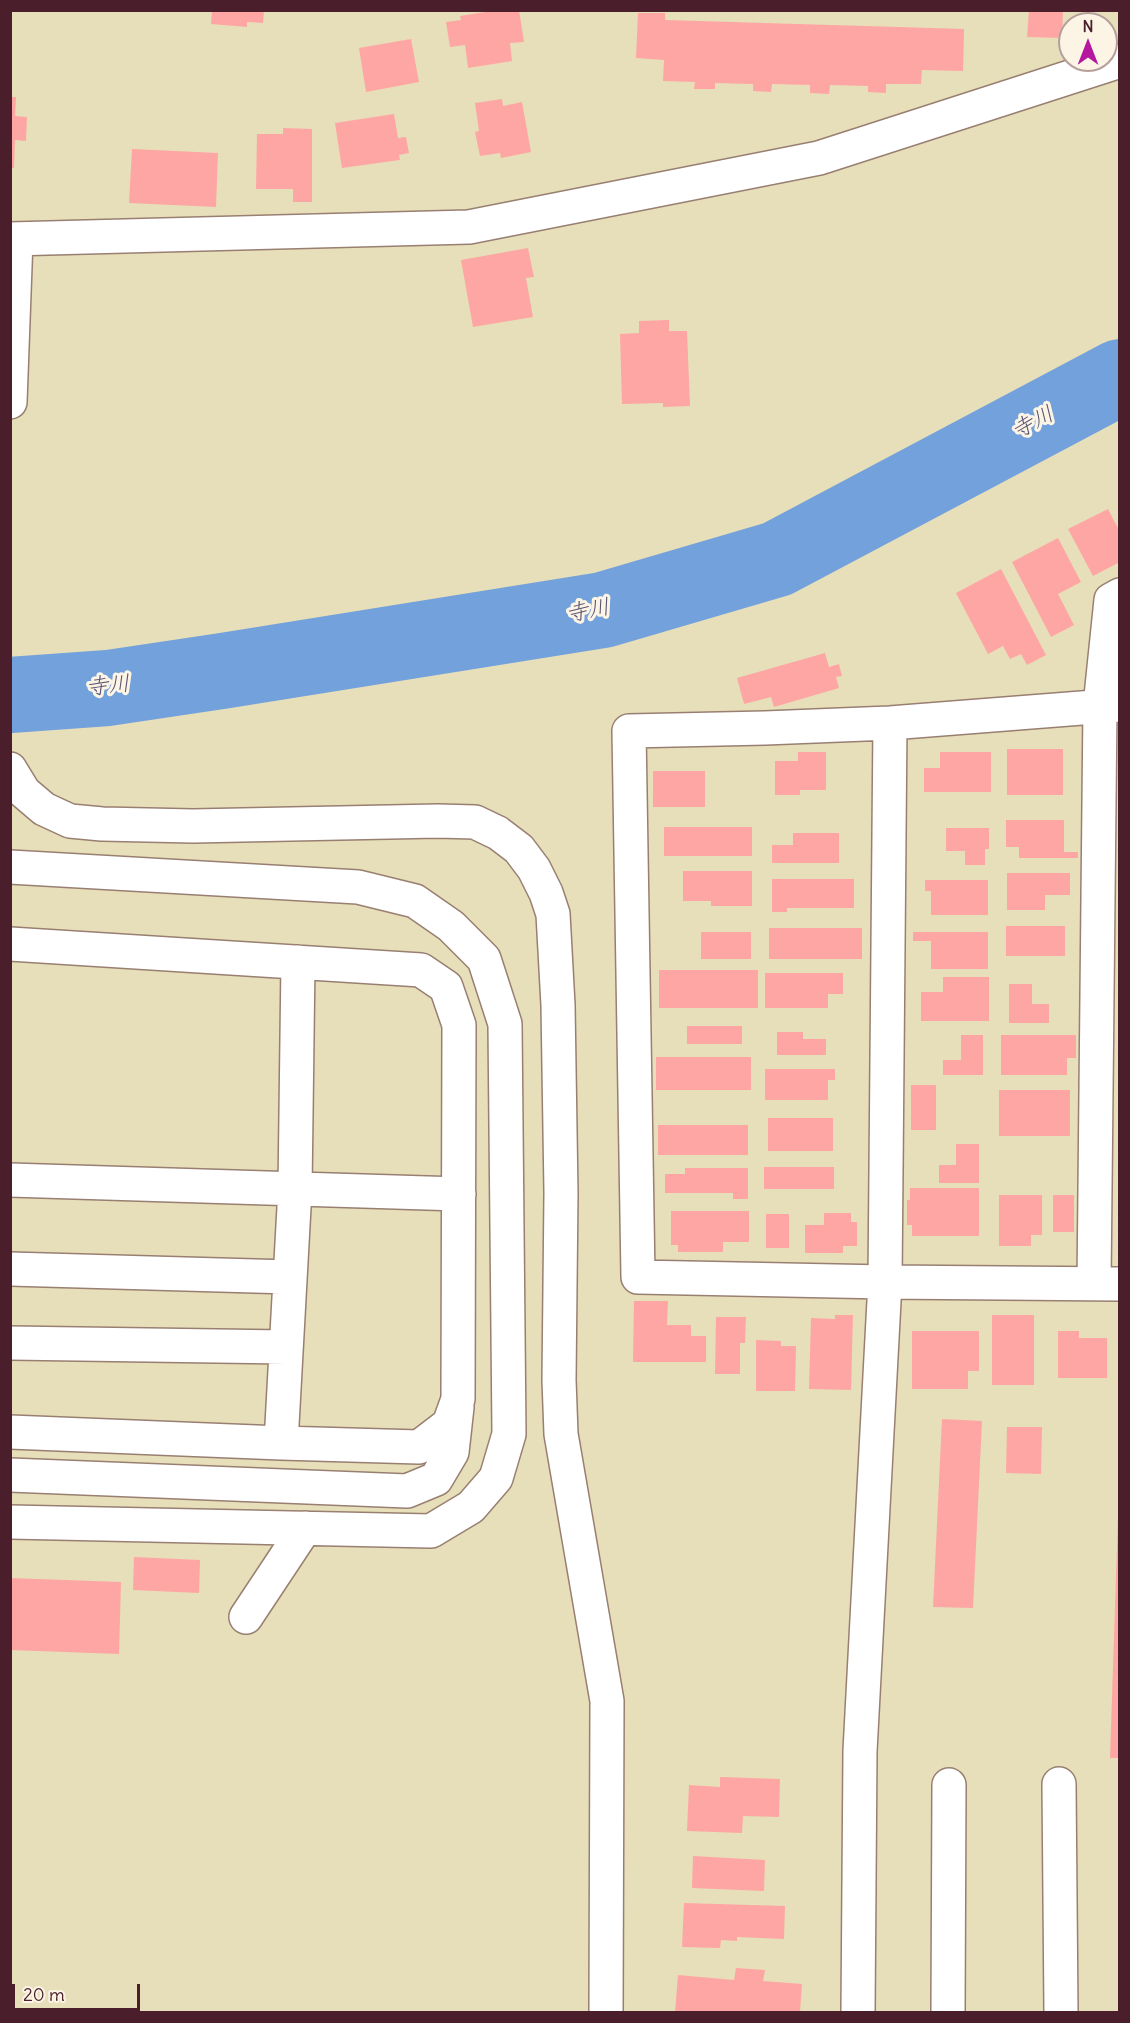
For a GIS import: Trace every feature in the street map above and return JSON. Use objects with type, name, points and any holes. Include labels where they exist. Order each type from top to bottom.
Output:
[{"type":"street","points":[[10,402],[13,239],[469,227],[819,158],[1119,61]]},
{"type":"street","points":[[1109,706],[890,723],[629,731],[638,1277],[1107,1284],[1109,706],[1111,600],[1119,595]]},
{"type":"street","points":[[858,2013],[860,1751],[885,1282],[890,723]]},
{"type":"street","points":[[17,781],[44,809],[70,821],[102,824],[193,826],[415,821],[475,822],[498,832],[519,849],[534,869],[546,893],[553,914],[558,1005],[561,1434],[607,1701],[606,2013]]},
{"type":"street","points":[[10,867],[357,887],[415,901],[451,926],[484,958],[506,1024],[509,1434],[496,1478],[471,1508],[431,1531],[10,1522]]},
{"type":"street","points":[[10,944],[421,970],[446,987],[459,1025],[458,1399],[452,1452],[436,1479],[407,1491],[10,1474]]},
{"type":"street","points":[[281,1443],[295,1189],[298,962]]},
{"type":"street","points":[[10,1180],[459,1194]]},
{"type":"street","points":[[10,1269],[290,1277]]},
{"type":"street","points":[[10,1343],[286,1347]]},
{"type":"street","points":[[10,1432],[419,1447],[449,1424],[458,1399]]},
{"type":"street","points":[[246,1617],[305,1528]]},
{"type":"street","points":[[1059,1784],[1060,2013]]},
{"type":"street","points":[[948,2013],[949,1785]]},
{"type":"building","points":[[212,10],[264,10],[263,23],[247,22],[247,27],[211,24]]},
{"type":"building","points":[[498,10],[519,10],[524,42],[510,43],[512,61],[468,68],[465,45],[450,47],[446,22],[461,20],[460,16]]},
{"type":"building","points":[[1029,10],[1063,10],[1063,12],[1058,12],[1058,38],[1027,37]]},
{"type":"building","points":[[638,13],[665,13],[665,20],[964,29],[963,71],[922,70],[921,84],[886,84],[886,93],[868,92],[868,86],[830,85],[829,94],[810,93],[810,85],[772,84],[771,92],[753,91],[753,84],[715,83],[715,89],[694,89],[695,82],[663,81],[664,60],[636,58]]},
{"type":"building","points":[[411,39],[419,82],[366,92],[359,48]]},
{"type":"building","points":[[10,97],[16,97],[15,116],[27,117],[26,141],[15,140],[14,168],[10,168]]},
{"type":"building","points":[[502,99],[503,106],[522,102],[531,152],[501,158],[500,153],[480,156],[475,132],[479,131],[475,103]]},
{"type":"building","points":[[394,114],[398,138],[406,137],[409,153],[399,155],[400,160],[342,168],[335,123]]},
{"type":"building","points":[[283,128],[312,129],[312,202],[293,202],[293,189],[256,189],[257,134],[283,134]]},
{"type":"building","points":[[132,149],[218,153],[216,207],[129,203]]},
{"type":"building","points":[[528,248],[534,277],[526,278],[533,317],[473,327],[461,260]]},
{"type":"building","points":[[669,320],[669,331],[687,331],[690,406],[663,407],[663,403],[622,404],[620,334],[639,333],[639,321]]},
{"type":"building","points":[[1108,509],[1120,532],[1120,562],[1093,576],[1068,529]]},
{"type":"building","points":[[1058,538],[1081,582],[1058,594],[1074,625],[1051,637],[1012,562]]},
{"type":"building","points":[[1001,569],[1046,655],[1027,665],[1021,654],[1010,659],[1003,646],[988,654],[956,593]]},
{"type":"building","points":[[825,653],[829,667],[839,664],[842,676],[836,677],[839,688],[774,707],[771,697],[744,704],[737,678]]},
{"type":"building","points":[[1007,749],[1063,749],[1063,795],[1007,795]]},
{"type":"building","points":[[798,752],[826,752],[826,790],[800,790],[800,795],[775,795],[775,761],[798,761]]},
{"type":"building","points":[[940,752],[991,752],[991,792],[924,792],[924,768],[940,768]]},
{"type":"building","points":[[653,771],[705,771],[705,807],[653,807]]},
{"type":"building","points":[[1006,820],[1064,820],[1064,852],[1078,852],[1078,858],[1019,858],[1019,847],[1006,847]]},
{"type":"building","points":[[664,827],[752,827],[752,856],[664,856]]},
{"type":"building","points":[[946,828],[989,828],[989,849],[985,849],[985,865],[965,865],[965,851],[946,851]]},
{"type":"building","points":[[793,833],[839,833],[839,863],[772,863],[772,845],[793,845]]},
{"type":"building","points":[[683,871],[752,871],[752,906],[711,906],[711,901],[683,901]]},
{"type":"building","points":[[1007,873],[1070,873],[1070,895],[1045,895],[1045,910],[1007,910]]},
{"type":"building","points":[[772,879],[854,879],[854,908],[787,908],[787,912],[772,912]]},
{"type":"building","points":[[925,880],[988,880],[988,915],[931,915],[931,891],[925,891]]},
{"type":"building","points":[[1006,926],[1065,926],[1065,956],[1006,956]]},
{"type":"building","points":[[769,928],[862,928],[862,959],[769,959]]},
{"type":"building","points":[[701,932],[751,932],[751,959],[701,959]]},
{"type":"building","points":[[913,932],[988,932],[988,969],[931,969],[931,941],[913,941]]},
{"type":"building","points":[[659,970],[758,970],[758,1008],[659,1008]]},
{"type":"building","points":[[765,973],[843,973],[843,994],[828,994],[828,1008],[765,1008]]},
{"type":"building","points":[[943,977],[989,977],[989,1021],[921,1021],[921,992],[943,992]]},
{"type":"building","points":[[1009,984],[1032,984],[1032,1004],[1049,1004],[1049,1023],[1009,1023]]},
{"type":"building","points":[[687,1026],[742,1026],[742,1044],[687,1044]]},
{"type":"building","points":[[777,1032],[803,1032],[803,1039],[826,1039],[826,1055],[777,1055]]},
{"type":"building","points":[[961,1035],[983,1035],[983,1075],[943,1075],[943,1060],[961,1060]]},
{"type":"building","points":[[1001,1035],[1076,1035],[1076,1058],[1067,1058],[1067,1075],[1001,1075]]},
{"type":"building","points":[[656,1057],[751,1057],[751,1090],[656,1090]]},
{"type":"building","points":[[765,1069],[835,1069],[835,1080],[828,1080],[828,1100],[765,1100]]},
{"type":"building","points":[[911,1085],[936,1085],[936,1130],[911,1130]]},
{"type":"building","points":[[999,1090],[1070,1090],[1070,1136],[999,1136]]},
{"type":"building","points":[[768,1118],[833,1118],[833,1151],[768,1151]]},
{"type":"building","points":[[658,1125],[748,1125],[748,1155],[658,1155]]},
{"type":"building","points":[[956,1144],[979,1144],[979,1183],[939,1183],[939,1165],[956,1165]]},
{"type":"building","points":[[764,1167],[834,1167],[834,1189],[764,1189]]},
{"type":"building","points":[[685,1168],[748,1168],[748,1199],[733,1199],[733,1193],[665,1193],[665,1174],[685,1174]]},
{"type":"building","points":[[910,1188],[979,1188],[979,1236],[912,1236],[912,1225],[907,1225],[907,1200],[910,1200]]},
{"type":"building","points":[[999,1195],[1042,1195],[1042,1235],[1031,1235],[1031,1246],[999,1246]]},
{"type":"building","points":[[1053,1195],[1074,1195],[1074,1232],[1053,1232]]},
{"type":"building","points":[[671,1211],[749,1211],[749,1242],[723,1242],[723,1252],[678,1252],[678,1245],[671,1245]]},
{"type":"building","points":[[824,1213],[851,1213],[851,1222],[857,1222],[857,1246],[843,1246],[843,1253],[805,1253],[805,1225],[824,1225]]},
{"type":"building","points":[[766,1214],[789,1214],[789,1248],[766,1248]]},
{"type":"building","points":[[634,1301],[668,1301],[667,1325],[691,1325],[691,1336],[706,1336],[706,1362],[633,1362]]},
{"type":"building","points":[[835,1315],[853,1315],[851,1390],[809,1389],[811,1318],[835,1319]]},
{"type":"building","points":[[992,1315],[1034,1315],[1034,1385],[992,1385]]},
{"type":"building","points":[[716,1317],[746,1317],[745,1343],[740,1343],[740,1374],[715,1374]]},
{"type":"building","points":[[912,1331],[979,1331],[979,1371],[968,1371],[968,1389],[912,1389]]},
{"type":"building","points":[[1058,1331],[1079,1331],[1079,1338],[1107,1338],[1107,1378],[1058,1378]]},
{"type":"building","points":[[756,1340],[781,1341],[781,1346],[796,1346],[795,1391],[756,1391]]},
{"type":"building","points":[[942,1419],[982,1421],[973,1608],[933,1607]]},
{"type":"building","points":[[1007,1427],[1042,1427],[1041,1474],[1006,1473]]},
{"type":"building","points":[[1118,1515],[1120,1515],[1120,1758],[1110,1758]]},
{"type":"building","points":[[134,1557],[200,1560],[199,1593],[133,1590]]},
{"type":"building","points":[[10,1578],[121,1582],[119,1654],[10,1650]]},
{"type":"building","points":[[720,1777],[780,1779],[779,1817],[743,1816],[742,1833],[687,1831],[689,1785],[720,1787]]},
{"type":"building","points":[[693,1856],[765,1860],[764,1891],[692,1888]]},
{"type":"building","points":[[684,1903],[785,1906],[784,1939],[737,1937],[737,1941],[721,1940],[720,1948],[682,1947]]},
{"type":"building","points":[[736,1968],[765,1970],[763,1981],[802,1984],[800,2012],[675,2012],[678,1975],[734,1980]]},
{"type":"waterway","name":"寺川","points":[[10,695],[108,688],[603,610],[777,559],[1120,377]]}]
